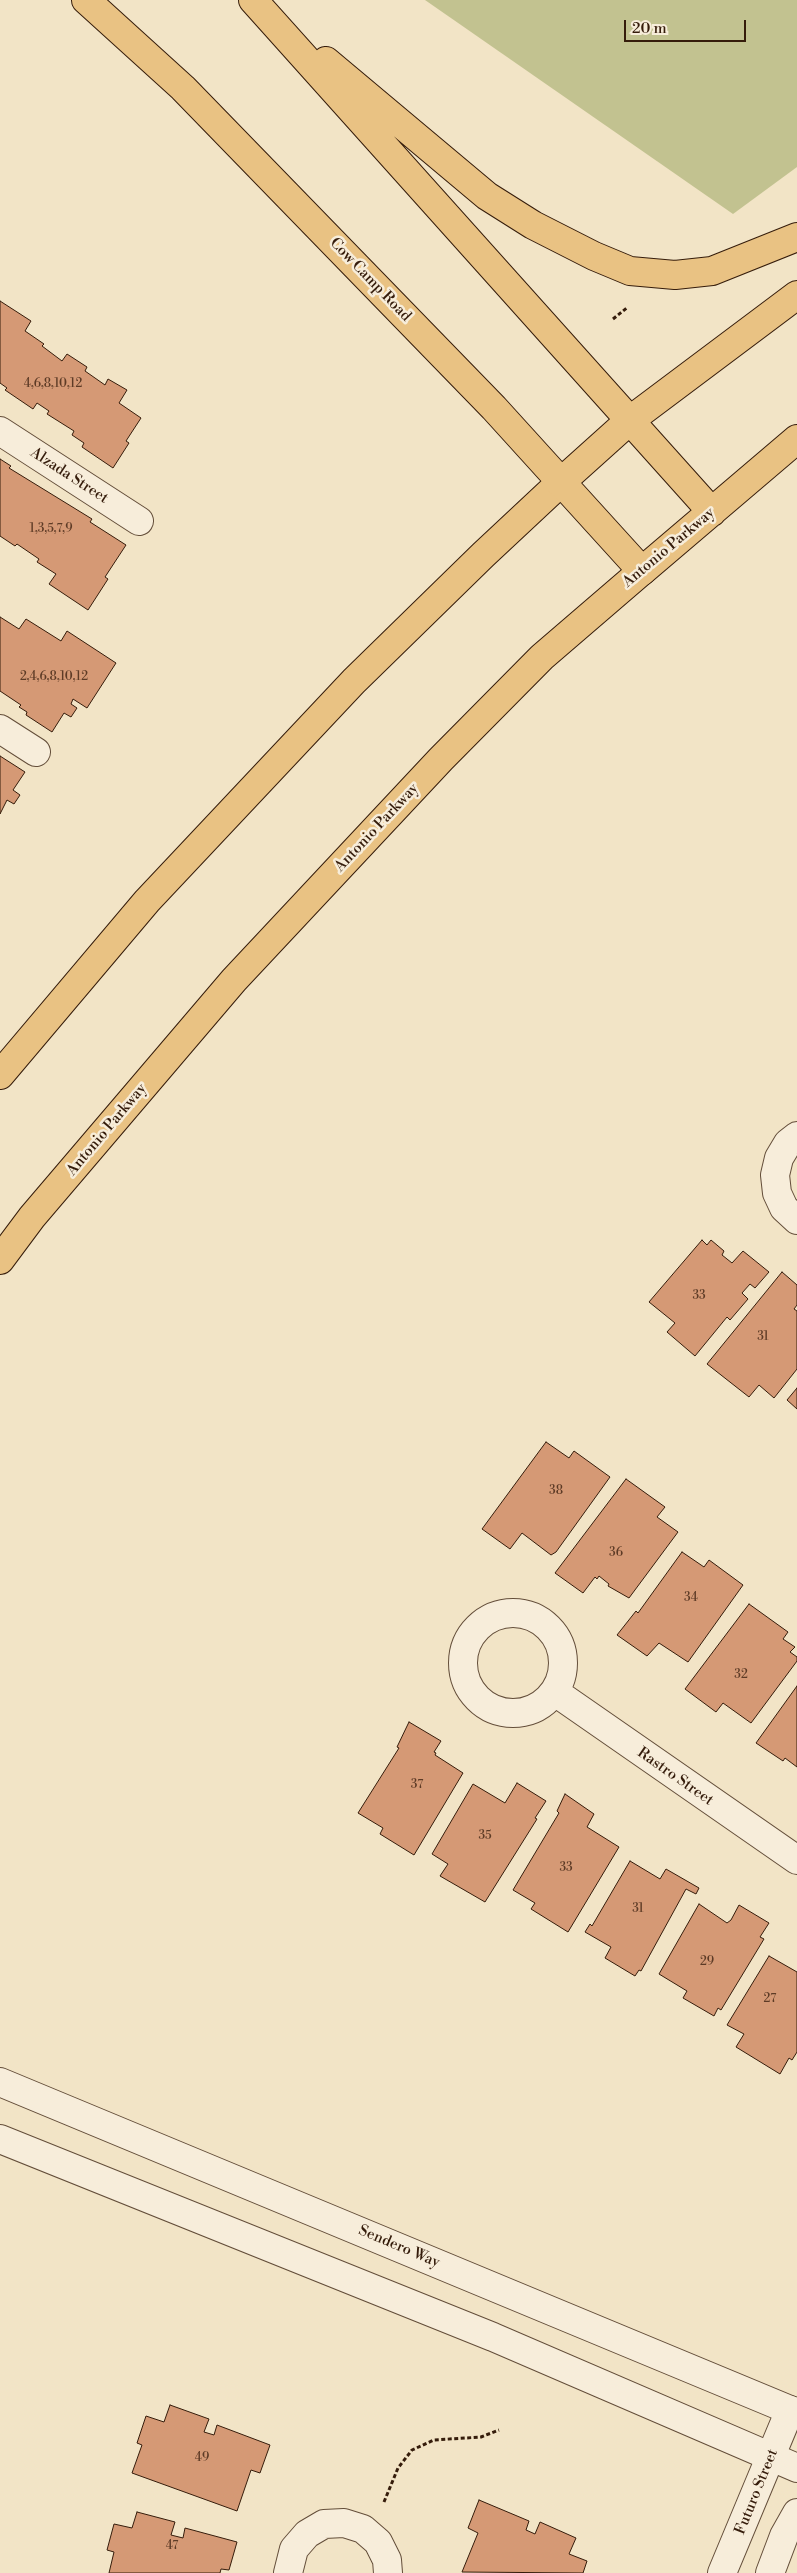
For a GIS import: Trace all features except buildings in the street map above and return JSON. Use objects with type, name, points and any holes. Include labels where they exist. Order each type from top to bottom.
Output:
[{"type":"main road","name":"Cow Camp Road","points":[[86,0],[190,96],[494,408],[560,483],[642,571]]},
{"type":"main road","points":[[254,0],[487,196],[533,225],[594,256],[630,270],[675,275],[712,271],[797,237]]},
{"type":"main road","points":[[254,0],[712,512]]},
{"type":"main road","points":[[0,1075],[147,901],[348,688],[483,555],[629,421],[797,295]]},
{"type":"main road","name":"Antonio Parkway","points":[[0,1260],[32,1217],[241,973],[442,759],[542,657],[797,439]]},
{"type":"street","name":"Alzada Street","points":[[0,431],[139,521]]},
{"type":"street","points":[[0,729],[36,752]]},
{"type":"street","points":[[797,1136],[788,1143],[779,1158],[775,1175],[777,1192],[784,1208],[797,1220]]},
{"type":"street","name":"Rastro Street","points":[[555,1692],[797,1860]]},
{"type":"street","name":"Sendero Way","points":[[0,2082],[794,2411]]},
{"type":"street","points":[[0,2139],[493,2337],[797,2468]]},
{"type":"street","name":"Futuro Street","points":[[722,2573],[771,2457],[794,2411]]},
{"type":"street","points":[[770,2573],[784,2536],[797,2513]]},
{"type":"street","points":[[288,2573],[294,2549],[306,2534],[324,2524],[344,2523],[363,2529],[378,2542],[387,2560],[388,2573]]},
{"type":"path","points":[[383,2505],[398,2468],[412,2450],[434,2440],[481,2437],[499,2430]]},
{"type":"green space","points":[[425,0],[797,0],[797,167],[733,214]]}]
